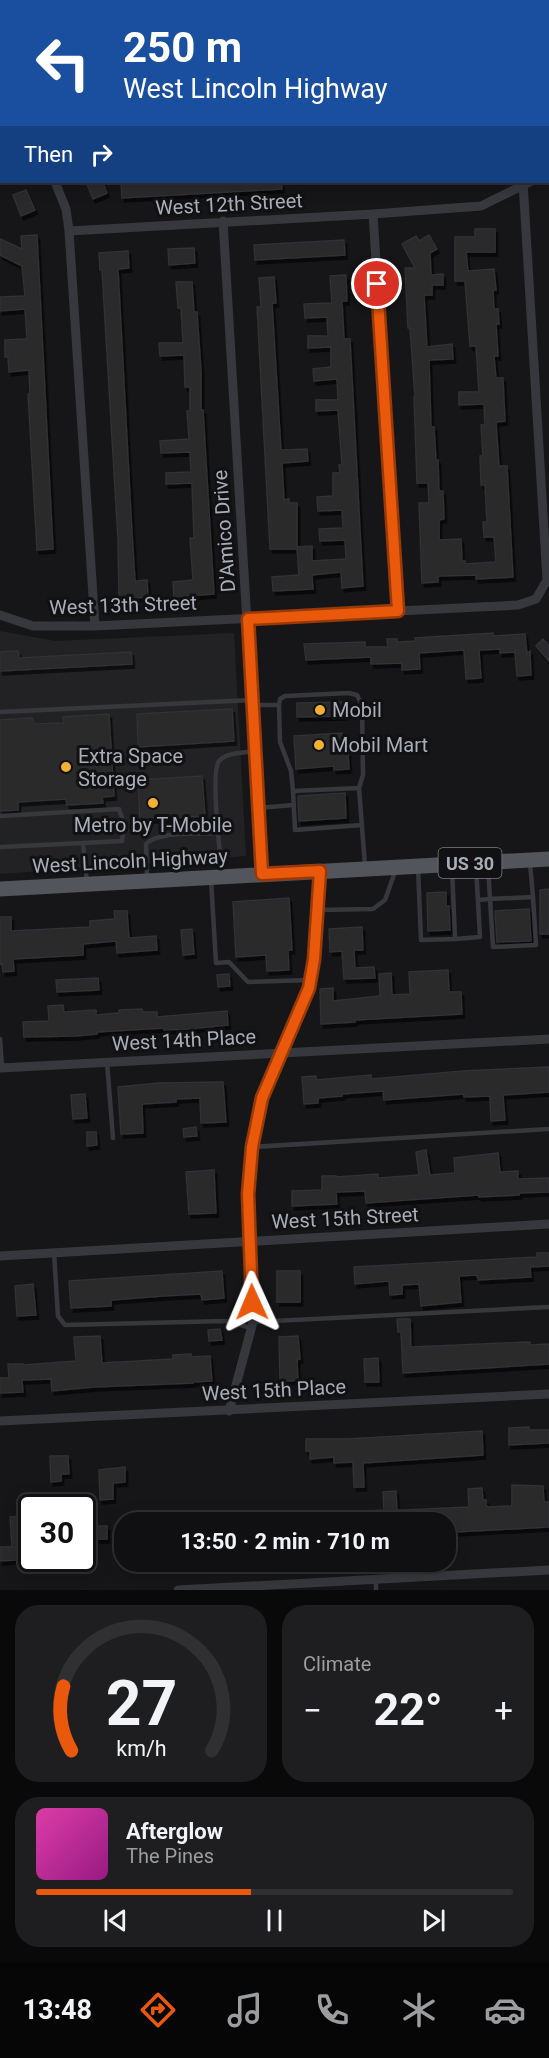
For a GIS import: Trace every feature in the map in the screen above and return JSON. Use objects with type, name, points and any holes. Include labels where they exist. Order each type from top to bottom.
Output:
[{"type":"main road","name":"West Lincoln Highway","points":[[0,889],[549,859]]},
{"type":"street","points":[[55,183],[66,209],[69,231],[94,626]]},
{"type":"street","points":[[525,183],[547,513]]},
{"type":"street","name":"West 12th Street","points":[[69,231],[482,206],[525,183]]},
{"type":"street","points":[[373,214],[398,611]]},
{"type":"street","name":"D'Amico Drive","points":[[223,221],[262,874]]},
{"type":"street","name":"West 13th Street","points":[[0,615],[33,626],[94,626],[518,605],[536,599],[547,580],[547,513]]},
{"type":"street","points":[[229,1411],[252,1325],[248,1194],[252,1147],[262,1098],[310,980],[314,959],[320,871]]},
{"type":"street","name":"West 14th Place","points":[[1,1068],[549,1039]]},
{"type":"street","name":"West 15th Street","points":[[0,1256],[549,1224]]},
{"type":"street","name":"West 15th Place","points":[[0,1421],[549,1394]]},
{"type":"street","points":[[178,1590],[232,1589],[549,1570]]},
{"type":"lane","points":[[362,825],[295,830],[291,771],[280,742],[280,699],[285,696],[350,693],[357,695],[362,705],[363,775],[359,788],[362,825],[365,869]]},
{"type":"lane","points":[[0,712],[252,702],[279,705]]},
{"type":"lane","points":[[255,751],[227,756],[219,761],[216,772],[218,833],[216,963],[229,962],[248,982],[310,980]]},
{"type":"lane","points":[[292,791],[359,788]]},
{"type":"lane","points":[[258,808],[293,805]]},
{"type":"lane","points":[[0,816],[119,809],[124,824],[122,841],[0,847]]},
{"type":"lane","points":[[147,881],[147,844],[149,841],[160,836],[218,833]]},
{"type":"lane","points":[[83,843],[87,884]]},
{"type":"lane","points":[[482,862],[490,899],[493,948],[536,945],[530,860]]},
{"type":"lane","points":[[418,866],[421,940],[455,939],[480,937],[478,900],[482,862]]},
{"type":"lane","points":[[452,864],[455,939]]},
{"type":"lane","points":[[317,910],[373,909],[385,900],[397,867]]},
{"type":"lane","points":[[478,900],[533,897]]},
{"type":"lane","points":[[0,1039],[1,1068]]},
{"type":"lane","points":[[107,1062],[113,1138]]},
{"type":"lane","points":[[252,1147],[549,1129]]},
{"type":"lane","points":[[54,1253],[58,1316],[65,1325],[225,1321],[252,1325],[549,1307]]},
{"type":"lane","points":[[376,1579],[376,1590]]},
{"type":"shaded area","points":[[0,631],[55,641],[234,633],[246,856],[0,874]]},
{"type":"building","points":[[86,183],[103,183],[107,193],[93,199]]},
{"type":"building","points":[[121,183],[281,183],[282,189],[122,198]]},
{"type":"building","points":[[26,190],[35,210],[21,216],[13,195]]},
{"type":"building","points":[[475,229],[495,229],[495,252],[466,252],[468,271],[494,269],[496,290],[493,290],[494,309],[498,309],[499,324],[496,324],[498,356],[494,356],[496,378],[503,378],[505,421],[496,422],[499,466],[507,466],[513,577],[476,579],[476,575],[438,576],[438,582],[422,583],[419,503],[429,503],[428,483],[417,483],[415,397],[405,268],[415,268],[402,244],[416,236],[419,241],[429,235],[437,249],[430,253],[431,275],[443,274],[443,285],[432,285],[432,295],[424,295],[427,347],[452,344],[453,359],[429,360],[431,427],[434,427],[439,491],[443,491],[444,519],[439,520],[439,540],[461,539],[462,561],[465,561],[465,564],[496,562],[494,537],[484,537],[483,522],[487,522],[485,485],[481,485],[480,456],[483,456],[481,425],[485,425],[484,404],[459,405],[459,392],[479,392],[476,346],[470,346],[465,281],[455,281],[455,237],[475,237]]},
{"type":"building","points":[[37,235],[53,549],[37,550],[28,394],[30,394],[29,370],[9,372],[8,357],[5,357],[5,340],[27,339],[25,309],[0,311],[0,297],[25,296],[22,266],[0,255],[0,239],[22,249],[21,236]]},
{"type":"building","points":[[344,240],[345,255],[255,260],[254,245]]},
{"type":"building","points":[[194,248],[195,263],[169,265],[168,249]]},
{"type":"building","points":[[128,251],[129,268],[118,269],[132,533],[135,581],[147,580],[148,597],[119,599],[118,540],[102,270],[100,270],[99,253]]},
{"type":"building","points":[[346,275],[347,301],[342,301],[344,339],[350,339],[363,586],[342,588],[341,572],[312,575],[313,589],[273,591],[272,577],[299,575],[297,547],[312,546],[312,561],[346,559],[345,540],[320,541],[319,529],[343,528],[342,510],[318,511],[317,497],[333,496],[333,473],[340,473],[339,465],[342,465],[338,410],[316,411],[316,400],[338,400],[337,379],[314,381],[313,369],[331,367],[331,347],[308,348],[308,336],[328,336],[327,317],[305,318],[304,304],[332,303],[330,276]]},
{"type":"building","points":[[274,277],[276,303],[272,303],[281,450],[307,449],[308,461],[282,463],[284,500],[289,499],[289,503],[297,503],[297,549],[270,549],[257,307],[261,307],[259,278]]},
{"type":"building","points":[[176,282],[192,282],[194,312],[197,312],[201,410],[203,410],[214,594],[174,597],[173,582],[193,580],[190,538],[194,538],[192,483],[166,484],[166,473],[191,472],[190,452],[161,453],[160,441],[189,439],[187,411],[190,411],[190,387],[185,387],[184,355],[160,356],[159,343],[183,343],[181,308],[178,308]]},
{"type":"building","points":[[493,633],[493,636],[525,634],[527,654],[530,651],[531,675],[517,676],[515,652],[500,653],[500,649],[479,650],[481,678],[466,679],[464,650],[419,653],[420,669],[402,670],[402,663],[371,664],[371,657],[306,660],[304,644],[365,642],[365,647],[388,647],[387,639],[397,639],[397,642],[416,641],[415,638]]},
{"type":"building","points":[[543,639],[549,646],[549,661],[536,646]]},
{"type":"building","points":[[18,651],[19,658],[131,652],[132,664],[0,671],[0,652]]},
{"type":"building","name":"Mobil","points":[[344,702],[344,716],[297,717],[297,703]]},
{"type":"building","points":[[232,709],[234,741],[138,747],[137,714]]},
{"type":"building","points":[[109,714],[114,796],[102,797],[103,803],[67,805],[66,799],[18,802],[18,810],[0,811],[0,720],[32,718],[35,724],[64,723],[63,717]]},
{"type":"building","name":"Mobil Mart","points":[[342,733],[343,753],[348,753],[349,769],[334,770],[334,766],[296,769],[294,736]]},
{"type":"building","points":[[202,776],[205,816],[140,820],[138,780]]},
{"type":"building","points":[[345,793],[346,818],[299,821],[298,796]]},
{"type":"building","points":[[549,889],[549,934],[540,934],[540,890]]},
{"type":"building","points":[[446,892],[450,930],[428,931],[427,893]]},
{"type":"building","points":[[289,898],[292,950],[288,950],[289,970],[267,971],[266,955],[236,957],[233,902]]},
{"type":"building","points":[[529,909],[531,941],[497,942],[495,911]]},
{"type":"building","points":[[114,911],[127,911],[129,938],[156,936],[157,950],[117,953],[116,941],[83,944],[83,955],[13,959],[14,971],[3,972],[2,963],[0,964],[0,917],[11,917],[11,931],[90,927],[90,921],[115,919]]},
{"type":"building","points":[[362,927],[363,950],[354,950],[355,968],[374,967],[375,978],[344,979],[342,951],[330,952],[329,929]]},
{"type":"building","points":[[192,929],[194,954],[183,955],[181,930]]},
{"type":"building","points":[[448,970],[449,992],[461,992],[462,1014],[321,1024],[320,989],[333,988],[333,1001],[380,996],[379,974],[391,973],[392,995],[410,994],[409,972]]},
{"type":"building","points":[[229,974],[230,986],[218,987],[217,975]]},
{"type":"building","points":[[98,978],[99,990],[57,992],[56,980]]},
{"type":"building","points":[[63,1005],[64,1012],[96,1010],[96,1015],[119,1013],[119,1010],[142,1009],[143,1012],[157,1012],[157,1017],[227,1011],[228,1025],[188,1029],[97,1032],[97,1034],[76,1036],[24,1037],[23,1022],[49,1021],[48,1006]]},
{"type":"building","points":[[549,1067],[549,1092],[503,1095],[505,1120],[491,1121],[490,1096],[464,1097],[464,1094],[384,1100],[383,1091],[342,1094],[342,1096],[318,1098],[318,1103],[304,1104],[302,1077],[316,1076],[316,1080],[371,1075],[371,1079]]},
{"type":"building","points":[[223,1082],[226,1122],[201,1123],[200,1098],[176,1099],[176,1102],[142,1104],[143,1133],[121,1134],[118,1087],[159,1083]]},
{"type":"building","points":[[85,1094],[87,1118],[73,1119],[71,1095]]},
{"type":"building","points":[[196,1127],[197,1136],[184,1137],[183,1129]]},
{"type":"building","points":[[87,1132],[96,1132],[97,1145],[87,1146]]},
{"type":"building","points":[[426,1150],[430,1175],[455,1173],[454,1158],[498,1153],[500,1172],[518,1171],[518,1179],[549,1178],[549,1192],[366,1203],[365,1191],[336,1192],[337,1204],[292,1206],[292,1191],[322,1190],[322,1176],[378,1174],[378,1178],[419,1175],[416,1152]]},
{"type":"building","points":[[214,1170],[216,1213],[189,1214],[186,1172]]},
{"type":"building","points":[[537,1253],[549,1253],[549,1266],[530,1267],[531,1277],[478,1280],[477,1275],[459,1276],[461,1302],[421,1306],[419,1284],[402,1285],[402,1294],[390,1295],[389,1281],[355,1284],[354,1267],[537,1257]]},
{"type":"building","points":[[222,1271],[224,1298],[202,1300],[201,1294],[163,1296],[111,1300],[111,1306],[71,1308],[69,1281]]},
{"type":"building","points":[[277,1271],[300,1271],[300,1302],[277,1302]]},
{"type":"building","points":[[33,1284],[36,1315],[17,1316],[15,1286]]},
{"type":"building","points":[[397,1319],[410,1319],[411,1347],[530,1342],[530,1345],[549,1344],[549,1364],[403,1373],[401,1332],[398,1332]]},
{"type":"building","points":[[220,1329],[222,1340],[209,1341],[208,1330]]},
{"type":"building","points":[[100,1336],[102,1363],[173,1359],[173,1355],[210,1356],[212,1381],[52,1391],[51,1379],[22,1380],[23,1392],[0,1393],[0,1378],[9,1378],[8,1364],[76,1361],[74,1337]]},
{"type":"building","points":[[298,1336],[300,1359],[297,1360],[298,1380],[280,1382],[279,1337]]},
{"type":"building","points":[[378,1358],[379,1382],[365,1382],[364,1359]]},
{"type":"building","points":[[529,1427],[529,1430],[549,1430],[549,1443],[509,1445],[509,1428]]},
{"type":"building","points":[[482,1431],[483,1455],[363,1463],[364,1487],[354,1487],[353,1462],[334,1463],[334,1457],[310,1459],[310,1451],[306,1451],[306,1439],[347,1439]]},
{"type":"building","points":[[50,1456],[68,1456],[69,1474],[61,1474],[61,1481],[51,1482]]},
{"type":"building","points":[[125,1467],[125,1482],[113,1483],[113,1499],[100,1500],[99,1470]]},
{"type":"building","points":[[512,1485],[543,1486],[544,1502],[549,1502],[549,1527],[456,1532],[456,1512],[368,1511],[384,1510],[383,1492],[396,1491],[397,1510],[469,1507],[468,1489],[482,1488],[486,1506],[512,1506]]},
{"type":"building","points":[[10,1517],[18,1517],[18,1560],[0,1561],[0,1547],[12,1547]]},
{"type":"building","points":[[96,1526],[107,1526],[107,1539],[96,1539]]},
{"type":"place","name":"Mobil","points":[[320,710]]},
{"type":"place","name":"Mobil Mart","points":[[319,745]]},
{"type":"place","name":"Extra Space Storage","points":[[66,767]]},
{"type":"place","name":"Metro by T-Mobile","points":[[153,803]]},
{"type":"route","points":[[252,1302],[248,1194],[252,1147],[262,1098],[309,988],[314,959],[320,871],[262,874],[248,619],[398,611],[377,284]]}]
